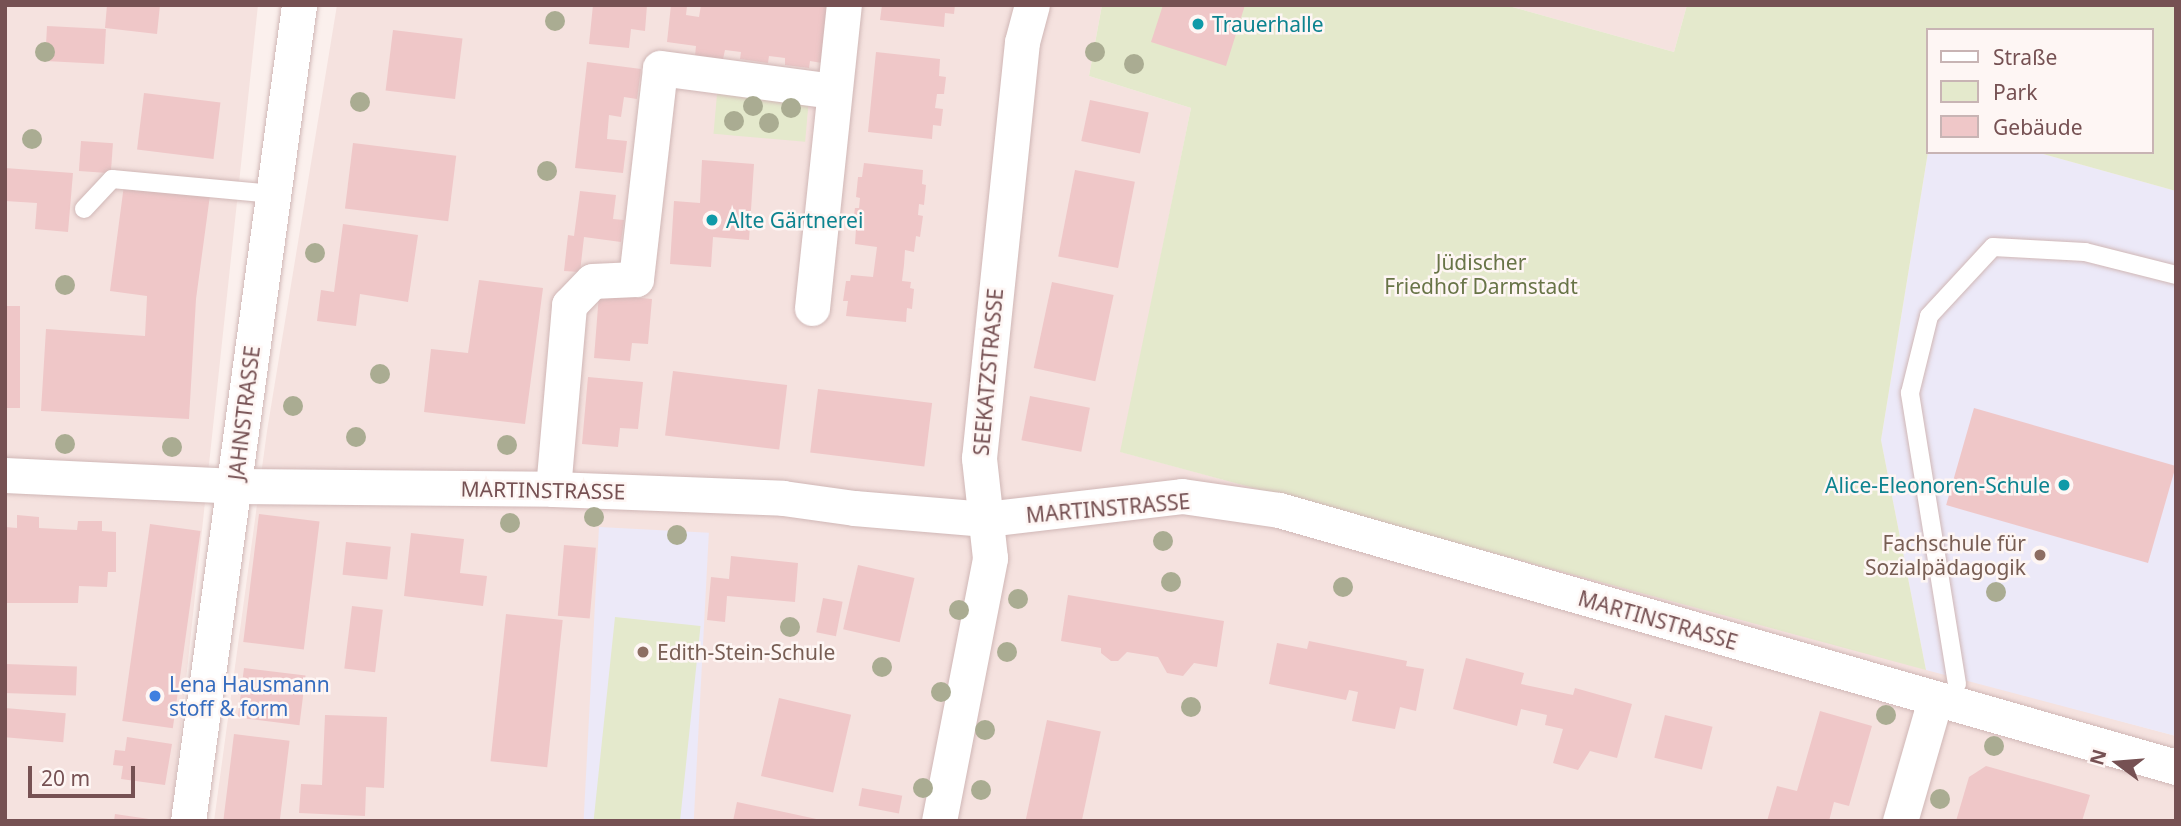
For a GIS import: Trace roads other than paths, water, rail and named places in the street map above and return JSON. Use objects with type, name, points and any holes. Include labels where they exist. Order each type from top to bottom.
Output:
[{"type":"street","name":"JAHNSTRASSE","points":[[188,821],[236,486],[299,5]]},
{"type":"street","points":[[812,308],[844,5]]},
{"type":"street","name":"SEEKATZSTRASSE","points":[[939,821],[990,558],[979,458],[1022,42],[1032,5]]},
{"type":"street","points":[[553,489],[569,305],[592,281],[636,279],[660,68],[833,90]]},
{"type":"street","name":"MARTINSTRASSE","points":[[5,475],[236,486],[553,489],[783,498],[854,508],[986,519],[1182,496],[1279,510],[1946,692],[2176,767]]},
{"type":"street","points":[[1900,821],[1946,692]]},
{"type":"lane","points":[[84,209],[112,179],[273,194]]},
{"type":"lane","points":[[1946,692],[1910,393],[1929,316],[1993,247],[2085,252],[2176,275]]},
{"type":"place","name":"Trauerhalle","points":[[1198,24]]},
{"type":"place","name":"Alte Gärtnerei","points":[[712,220]]},
{"type":"place","name":"Alice-Eleonoren-Schule","points":[[2064,485]]},
{"type":"place","name":"Fachschule für Sozialpädagogik","points":[[2040,555]]},
{"type":"place","name":"Edith-Stein-Schule","points":[[643,652]]},
{"type":"place","name":"Lena Hausmann stoff & form","points":[[155,696]]},
{"type":"park label","name":"Jüdischer Friedhof Darmstadt","points":[[1481,274]]}]
